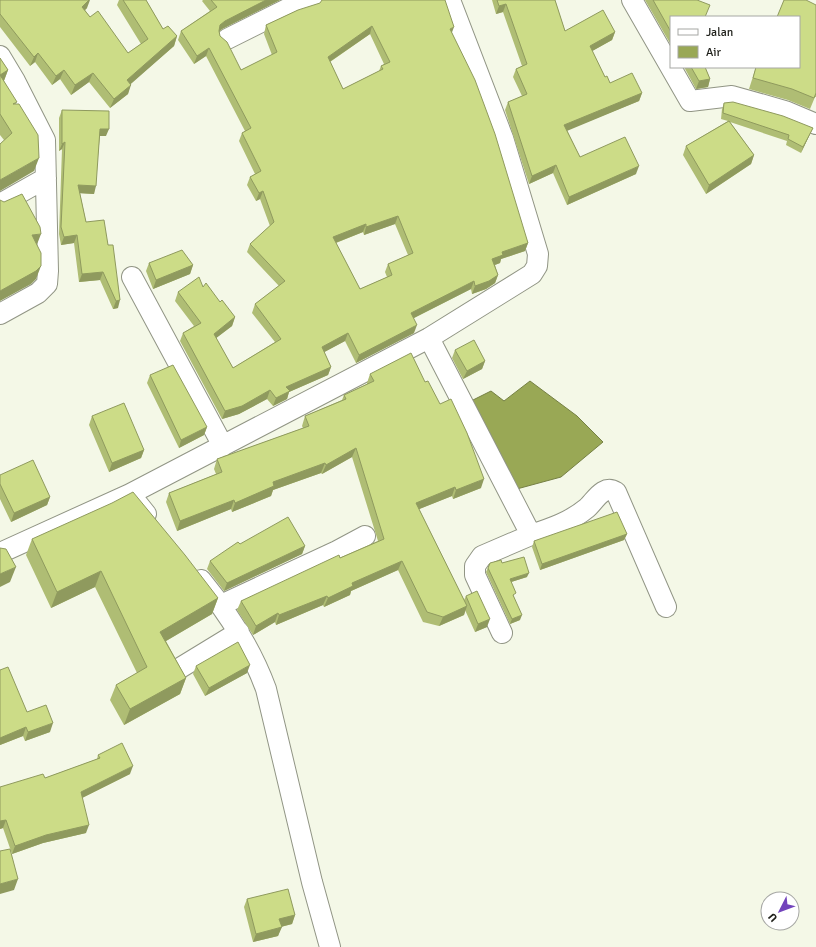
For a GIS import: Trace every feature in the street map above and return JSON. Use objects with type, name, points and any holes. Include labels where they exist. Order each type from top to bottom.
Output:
[{"type":"street","points":[[227,39],[291,7],[313,0]]},
{"type":"street","points":[[0,553],[130,494],[223,446],[429,338],[528,278],[537,266],[538,254],[503,138],[450,0]]},
{"type":"street","points":[[632,0],[670,66]]},
{"type":"street","points":[[0,56],[8,85],[46,140],[47,284],[38,293],[0,314]]},
{"type":"street","points":[[671,68],[690,101],[732,96],[785,111],[816,124]]},
{"type":"street","points":[[0,204],[46,178]]},
{"type":"street","points":[[132,277],[223,446]]},
{"type":"street","points":[[429,338],[531,536]]},
{"type":"street","points":[[502,633],[475,575],[475,566],[482,556],[566,523],[590,506],[605,490],[612,490],[616,492],[666,607]]},
{"type":"street","points":[[130,494],[156,525]]},
{"type":"street","points":[[222,605],[337,552],[365,536]]},
{"type":"street","points":[[191,568],[222,605],[256,661],[266,689],[312,882],[330,947]]},
{"type":"street","points":[[180,668],[239,632]]},
{"type":"water","points":[[530,381],[577,416],[603,442],[561,477],[513,490],[467,403],[491,391],[504,401]]},
{"type":"building","points":[[0,0],[89,0],[82,7],[90,17],[98,11],[128,53],[148,39],[123,0],[146,0],[163,29],[168,26],[177,36],[127,80],[131,85],[114,99],[93,73],[75,85],[64,70],[56,76],[38,53],[34,57],[0,14]]},
{"type":"building","points":[[211,0],[266,0],[220,25],[220,36],[227,42],[241,70],[277,52],[266,25],[298,10],[320,3],[322,0],[445,0],[454,27],[450,29],[475,80],[495,134],[528,243],[502,252],[503,255],[492,259],[498,275],[489,281],[475,286],[474,281],[411,313],[417,325],[359,355],[348,333],[322,347],[331,367],[286,387],[290,391],[276,398],[270,390],[242,406],[225,411],[183,333],[201,323],[178,292],[199,277],[203,287],[206,283],[220,302],[222,300],[235,317],[214,334],[233,368],[281,339],[255,304],[285,281],[250,244],[274,222],[263,191],[259,193],[250,177],[261,171],[242,133],[251,128],[209,48],[197,56],[181,31],[217,7]],"holes":[[[372,26],[390,62],[381,66],[383,69],[343,89],[328,57]],[[398,216],[413,253],[388,264],[392,275],[360,289],[333,237],[366,224],[366,227]]]},
{"type":"building","points":[[497,0],[555,0],[565,31],[603,10],[615,32],[590,46],[605,77],[607,76],[610,83],[632,73],[642,93],[564,125],[580,157],[625,137],[639,166],[569,197],[556,165],[532,176],[508,102],[527,94],[516,69],[527,64],[506,4],[499,6]]},
{"type":"building","points":[[653,0],[697,0],[710,5],[705,16],[670,16],[670,30]]},
{"type":"building","points":[[784,0],[806,0],[816,5],[816,93],[814,98],[792,89],[753,78],[756,68],[800,68],[800,16],[777,16]]},
{"type":"building","points":[[0,58],[8,70],[0,75]]},
{"type":"building","points":[[692,68],[705,68],[710,79],[699,81]]},
{"type":"building","points":[[0,75],[17,102],[13,104],[19,104],[38,135],[39,158],[0,180],[0,144],[12,133],[0,114]]},
{"type":"building","points":[[733,102],[783,116],[813,128],[803,147],[788,139],[789,135],[723,113],[724,103]]},
{"type":"building","points":[[62,110],[109,111],[109,129],[100,129],[96,186],[78,185],[86,222],[104,220],[108,245],[113,245],[120,300],[116,301],[103,272],[82,274],[77,235],[64,237],[61,227],[65,142],[62,144]]},
{"type":"building","points":[[729,121],[754,155],[709,185],[686,146]]},
{"type":"building","points":[[22,194],[40,227],[41,234],[32,235],[41,253],[41,266],[36,271],[0,291],[0,200],[4,202]]},
{"type":"building","points":[[182,250],[193,265],[156,280],[149,263]]},
{"type":"building","points":[[474,340],[485,361],[467,371],[455,350]]},
{"type":"building","points":[[411,353],[425,382],[428,381],[440,404],[451,399],[467,433],[484,479],[456,490],[455,487],[416,503],[467,606],[443,617],[427,612],[402,561],[352,583],[353,586],[328,598],[327,596],[279,615],[278,613],[256,626],[241,601],[339,555],[340,558],[384,539],[356,448],[326,465],[325,463],[273,482],[274,486],[235,503],[234,500],[180,521],[169,493],[222,472],[217,459],[309,426],[305,416],[346,399],[344,395],[374,381],[370,374]]},
{"type":"building","points":[[173,365],[207,427],[181,440],[150,375]]},
{"type":"building","points":[[124,403],[144,450],[112,463],[92,416]]},
{"type":"building","points":[[33,460],[50,497],[14,513],[0,484],[0,475]]},
{"type":"building","points":[[133,492],[218,598],[160,632],[186,678],[130,709],[116,685],[147,667],[101,571],[57,592],[32,539]]},
{"type":"building","points":[[617,512],[627,534],[542,564],[534,541]]},
{"type":"building","points":[[288,517],[305,546],[227,583],[210,561],[238,542],[240,544]]},
{"type":"building","points":[[0,548],[6,549],[16,567],[0,574]]},
{"type":"building","points":[[524,557],[529,573],[510,579],[516,593],[513,595],[522,615],[512,619],[488,568],[490,563],[501,560],[502,563]]},
{"type":"building","points":[[477,591],[490,619],[478,624],[466,596]]},
{"type":"building","points":[[238,642],[250,665],[209,688],[196,666]]},
{"type":"building","points":[[8,667],[27,712],[46,705],[53,723],[28,732],[26,727],[0,738],[0,670]]},
{"type":"building","points":[[122,743],[133,766],[81,792],[89,825],[46,835],[15,846],[6,820],[0,821],[0,787],[43,774],[45,778],[100,758],[98,755]]},
{"type":"building","points":[[10,849],[18,879],[0,884],[0,851]]},
{"type":"building","points":[[288,889],[295,915],[279,919],[282,927],[256,934],[247,899]]}]
